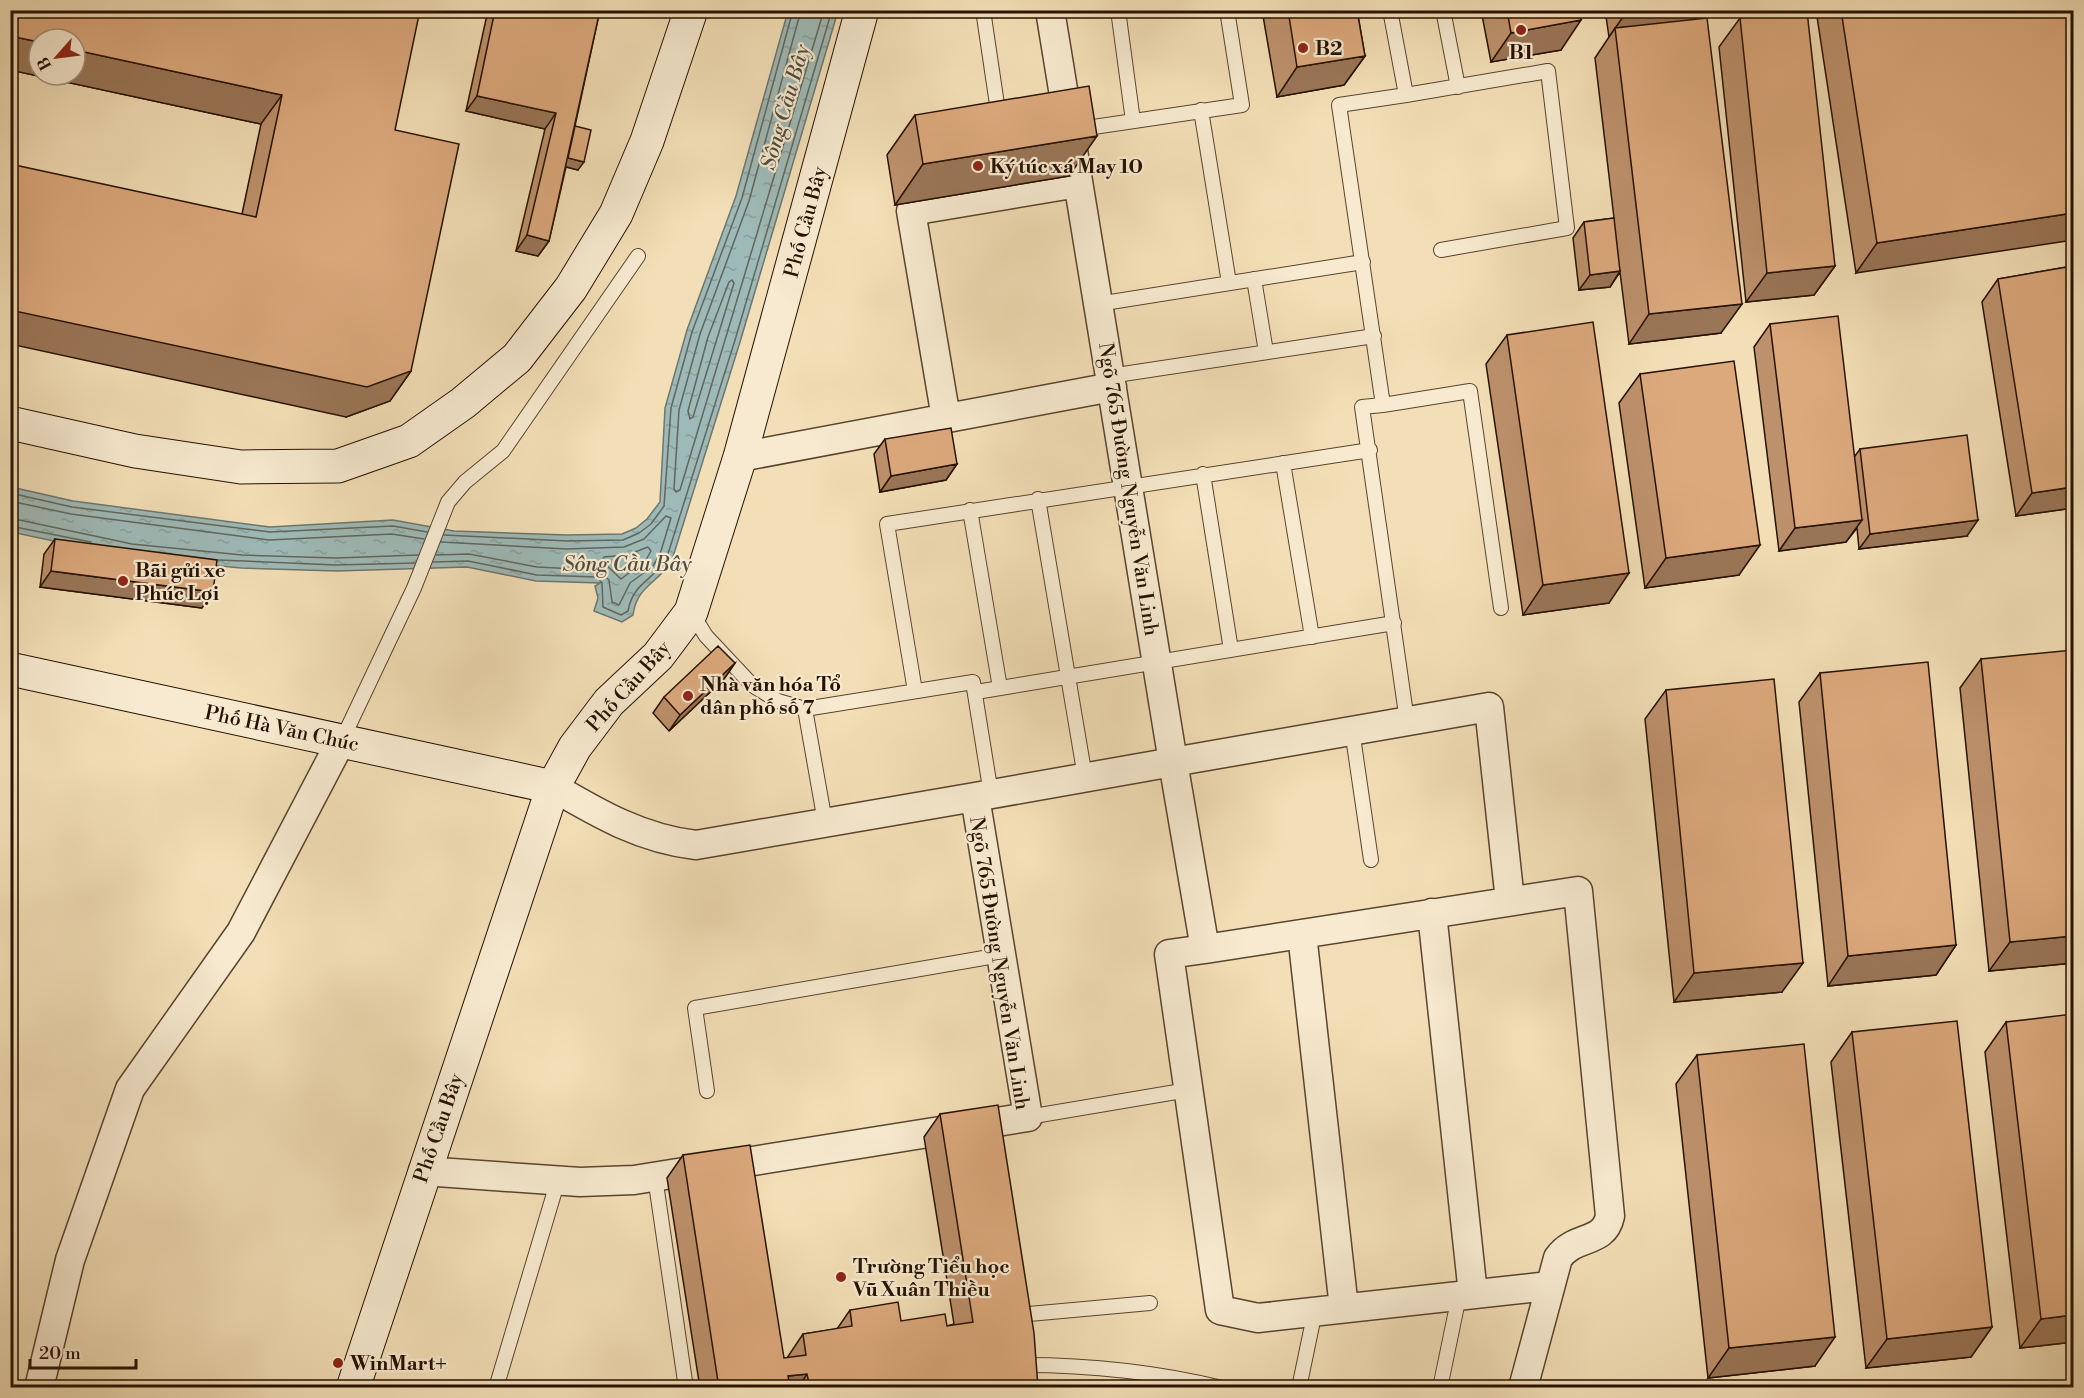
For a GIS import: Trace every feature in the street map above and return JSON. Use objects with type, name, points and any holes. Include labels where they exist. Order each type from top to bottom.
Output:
[{"type":"street","points":[[10,423],[135,451],[241,467],[338,466],[409,441],[463,403],[517,358],[571,288],[616,214],[647,141],[691,10]]},
{"type":"street","name":"Phố Cầu Bây","points":[[352,1388],[553,787],[575,747],[609,702],[658,656],[691,612],[740,457],[862,10]]},
{"type":"street","name":"Ngõ 765 Đường Nguyễn Văn Linh","points":[[423,1171],[558,1180],[605,1181],[655,1177],[1001,1133],[1028,1117],[1001,955],[983,795],[1173,762],[1078,183],[1065,127],[1050,10]]},
{"type":"street","points":[[946,418],[911,211],[1078,183]]},
{"type":"street","points":[[740,457],[946,418],[1111,382]]},
{"type":"street","name":"Phố Hà Văn Chúc","points":[[10,669],[553,787]]},
{"type":"street","points":[[1205,949],[1173,762],[1489,707],[1510,901]]},
{"type":"street","points":[[39,1388],[70,1260],[130,1089],[241,932],[341,741]]},
{"type":"street","points":[[553,787],[629,828],[665,842],[696,845],[983,795]]},
{"type":"street","points":[[1523,1388],[1558,1258],[1564,1249],[1574,1242],[1602,1234],[1608,1227],[1610,1216],[1578,891],[1168,954],[1220,1310],[1258,1318],[1549,1286]]},
{"type":"street","points":[[1432,913],[1466,1295]]},
{"type":"street","points":[[1302,934],[1344,1308]]},
{"type":"street","points":[[1017,1304],[1024,1376]]},
{"type":"lane","points":[[983,10],[1002,135]]},
{"type":"lane","points":[[1118,10],[1133,121]]},
{"type":"lane","points":[[1065,127],[1133,121],[1242,105],[1227,10]]},
{"type":"lane","points":[[1390,10],[1406,95]]},
{"type":"lane","points":[[1443,10],[1458,87]]},
{"type":"lane","points":[[1383,405],[1340,105],[1548,71],[1567,228],[1441,250]]},
{"type":"lane","points":[[1201,110],[1229,283]]},
{"type":"lane","points":[[341,741],[414,588],[448,502],[465,482],[503,451],[638,255]]},
{"type":"lane","points":[[1098,304],[1363,262]]},
{"type":"lane","points":[[1254,279],[1266,352]]},
{"type":"lane","points":[[1111,382],[1266,352],[1374,336]]},
{"type":"lane","points":[[1407,721],[1370,450],[1362,407],[1470,391],[1501,608]]},
{"type":"lane","points":[[915,691],[887,524],[1128,485],[1370,450]]},
{"type":"lane","points":[[1283,463],[1312,637]]},
{"type":"lane","points":[[1203,474],[1231,650]]},
{"type":"lane","points":[[1038,499],[1084,777]]},
{"type":"lane","points":[[970,510],[1000,688]]},
{"type":"lane","points":[[691,612],[706,636],[752,685],[778,701],[805,710],[973,682],[976,692],[983,795]]},
{"type":"lane","points":[[976,692],[1394,623]]},
{"type":"lane","points":[[805,710],[825,822]]},
{"type":"lane","points":[[1352,730],[1371,860]]},
{"type":"lane","points":[[707,1091],[695,1008],[1001,955]]},
{"type":"lane","points":[[1028,1117],[1188,1090]]},
{"type":"lane","points":[[655,1177],[686,1388]]},
{"type":"lane","points":[[496,1388],[558,1180]]},
{"type":"lane","points":[[1440,1388],[1466,1295]]},
{"type":"lane","points":[[1017,1304],[1150,1304]]},
{"type":"lane","points":[[1299,1388],[1315,1311]]},
{"type":"lane","points":[[1024,1376],[1089,1365],[1167,1375],[1222,1388]]},
{"type":"water","name":"Sông Cầu Bây","points":[[788,11],[838,11],[740,342],[672,560],[643,591],[635,605],[633,615],[622,622],[594,611],[598,598],[595,586],[600,583],[536,581],[467,567],[337,571],[241,568],[129,557],[11,532],[11,487],[73,501],[270,527],[393,520],[454,531],[567,535],[622,534],[636,528],[647,519],[660,502],[665,408],[687,330],[736,196]]},
{"type":"building","points":[[10,10],[420,10],[395,130],[459,144],[411,371],[367,387],[10,310],[10,164],[256,217],[282,95],[87,53],[87,27],[27,27],[27,40],[10,36]]},
{"type":"building","points":[[495,10],[600,10],[549,241],[527,235],[556,113],[477,96]]},
{"type":"building","points":[[1288,10],[1357,10],[1365,56],[1297,67]]},
{"type":"building","points":[[1507,10],[1580,10],[1581,20],[1511,33]]},
{"type":"building","points":[[1624,10],[1650,10],[1625,14]]},
{"type":"building","points":[[1841,10],[2073,10],[2073,213],[1877,243]]},
{"type":"building","points":[[1807,11],[1835,266],[1767,273],[1740,18]]},
{"type":"building","points":[[1707,18],[1742,304],[1649,314],[1615,28]]},
{"type":"building","points":[[1089,86],[1097,136],[923,164],[915,115]]},
{"type":"building","points":[[575,126],[591,130],[584,162],[568,158]]},
{"type":"building","points":[[1614,218],[1620,271],[1590,275],[1584,222]]},
{"type":"building","points":[[2073,266],[2073,487],[2032,493],[1998,279]]},
{"type":"building","points":[[1838,316],[1862,520],[1795,528],[1770,324]]},
{"type":"building","points":[[1593,322],[1629,573],[1543,585],[1507,335]]},
{"type":"building","points":[[1734,361],[1760,545],[1666,558],[1640,374]]},
{"type":"building","points":[[951,428],[957,464],[891,476],[885,439]]},
{"type":"building","points":[[1967,435],[1978,520],[1870,534],[1860,449]]},
{"type":"building","points":[[55,539],[217,560],[213,592],[51,571]]},
{"type":"building","name":"Nhà văn hóa Tổ dân phố số 7","points":[[718,646],[735,663],[680,715],[664,697]]},
{"type":"building","points":[[2073,650],[2073,936],[2010,942],[1981,659]]},
{"type":"building","points":[[1928,662],[1956,945],[1848,956],[1820,673]]},
{"type":"building","points":[[1774,679],[1803,963],[1694,973],[1666,690]]},
{"type":"building","points":[[2073,1014],[2073,1315],[2041,1319],[2006,1022]]},
{"type":"building","points":[[1957,1021],[1992,1327],[1887,1339],[1852,1032]]},
{"type":"building","points":[[1804,1044],[1835,1337],[1729,1348],[1697,1055]]},
{"type":"building","points":[[998,1105],[1034,1333],[1038,1388],[810,1388],[807,1374],[788,1376],[790,1388],[719,1388],[683,1155],[750,1145],[784,1358],[806,1355],[803,1334],[852,1326],[850,1310],[898,1302],[901,1321],[945,1314],[947,1326],[973,1322],[940,1114]]},
{"type":"place","name":"B1","points":[[1521,30]]},
{"type":"place","name":"B2","points":[[1303,48]]},
{"type":"place","name":"Ký túc xá May 10","points":[[978,166]]},
{"type":"place","name":"Bãi gửi xe Phúc Lợi","points":[[123,581]]},
{"type":"place","name":"Nhà văn hóa Tổ dân phố số 7","points":[[688,696]]},
{"type":"place","name":"Trường Tiểu học Vũ Xuân Thiều","points":[[841,1277]]},
{"type":"place","name":"WinMart+","points":[[338,1363]]}]
